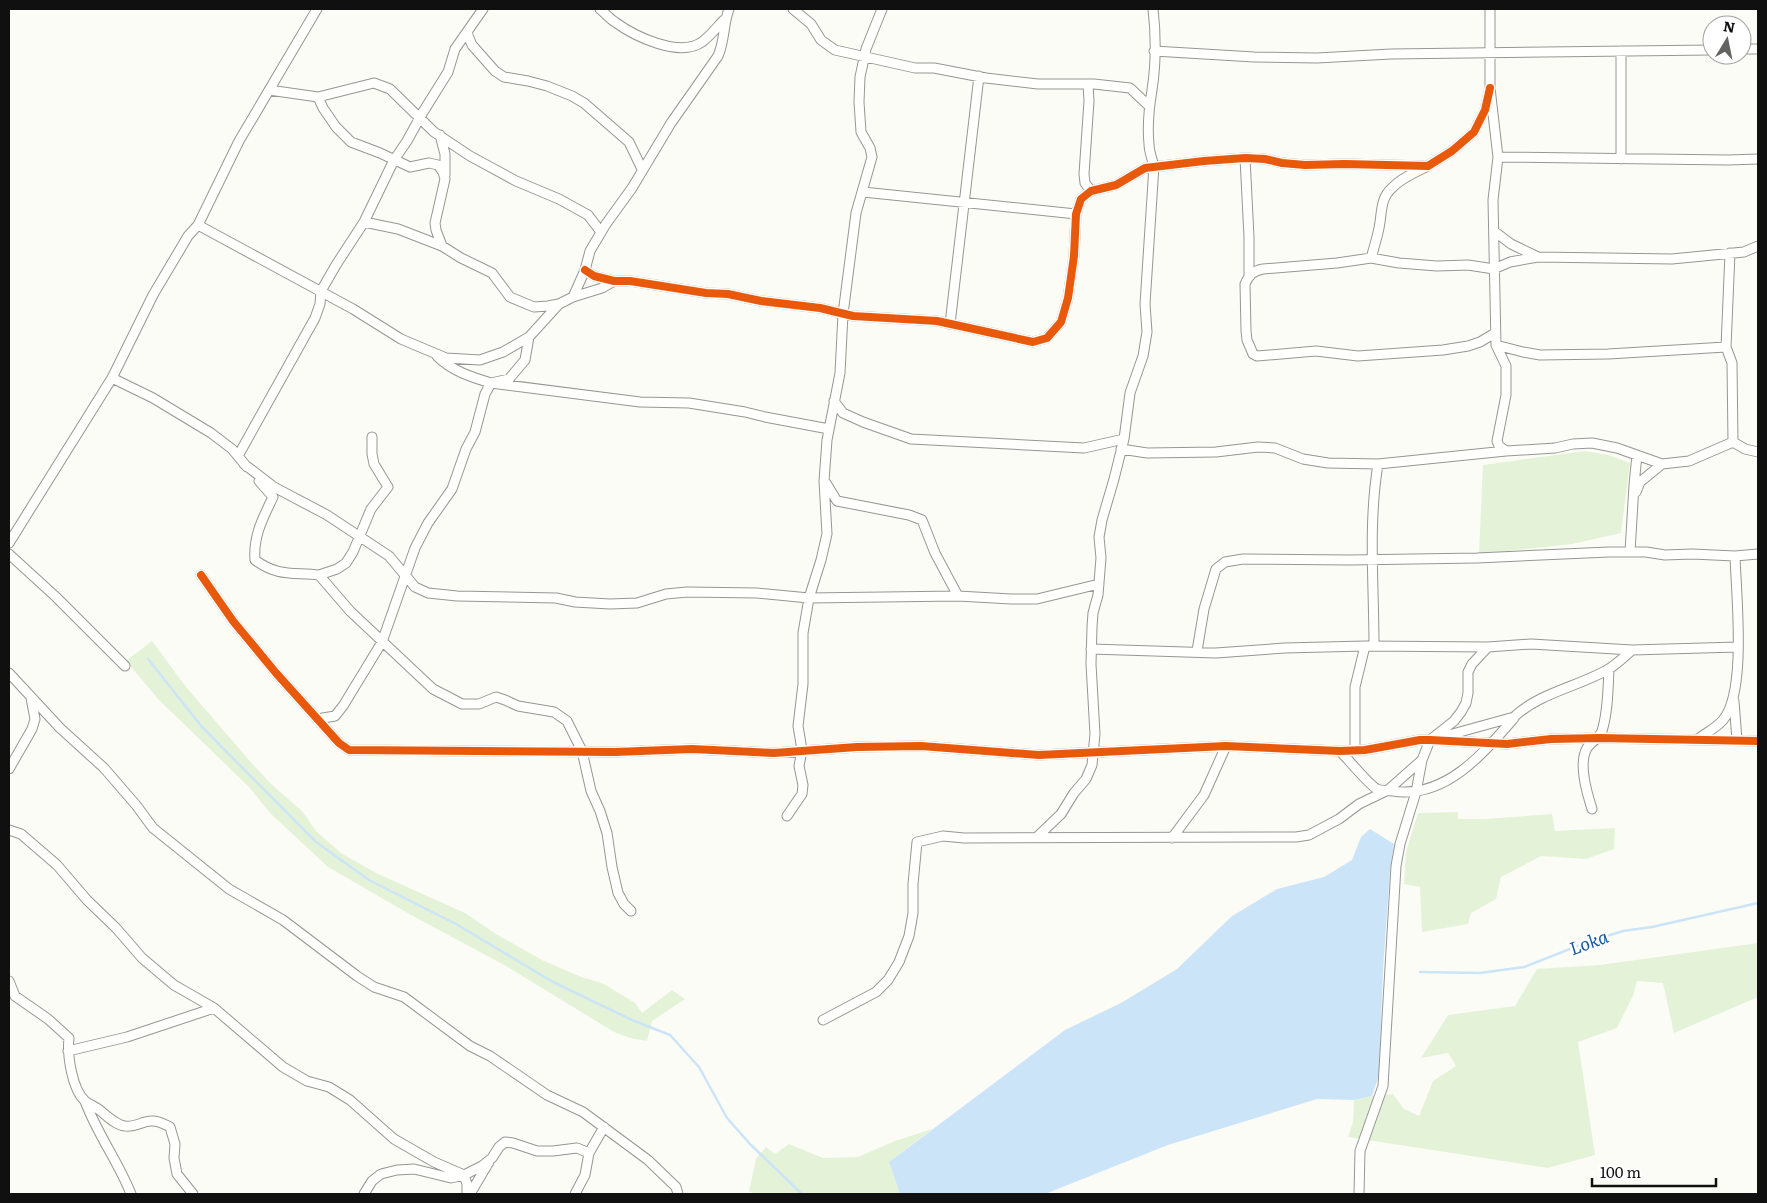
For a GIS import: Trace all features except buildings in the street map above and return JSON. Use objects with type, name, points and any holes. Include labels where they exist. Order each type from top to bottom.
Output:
[{"type":"street","points":[[9,544],[112,378],[154,295],[188,236],[198,225],[239,141],[317,9]]},
{"type":"street","points":[[241,460],[315,318],[322,291],[336,265],[364,222],[394,160],[448,72],[455,49],[483,9]]},
{"type":"street","points":[[600,9],[615,22],[650,41],[673,48],[687,48],[701,43],[727,13]]},
{"type":"street","points":[[793,9],[811,24],[821,40],[835,50],[915,68],[934,68],[1038,84],[1088,84],[1130,88],[1149,106]]},
{"type":"street","points":[[786,816],[802,794],[803,786],[799,766],[802,750],[798,726],[803,684],[803,633],[808,598],[821,560],[827,534],[824,481],[829,429],[840,374],[843,314],[856,213],[872,157],[870,148],[861,132],[860,77],[864,57],[882,9]]},
{"type":"street","points":[[1037,836],[1061,814],[1086,779],[1092,765],[1095,734],[1091,649],[1093,613],[1098,595],[1101,558],[1099,537],[1124,439],[1130,393],[1143,356],[1147,332],[1145,304],[1154,166],[1149,146],[1149,106],[1154,51],[1153,9]]},
{"type":"street","points":[[1490,9],[1490,88],[1498,157],[1493,200],[1495,334],[1496,345],[1506,366],[1506,395],[1497,441],[1499,446],[1506,451]]},
{"type":"street","points":[[572,297],[585,270],[590,250],[632,188],[671,123],[718,56],[727,13]]},
{"type":"street","points":[[467,33],[472,45],[494,71],[504,77],[547,86],[584,103],[629,142],[642,169]]},
{"type":"street","points":[[1154,51],[1254,57],[1317,58],[1391,54],[1702,50]]},
{"type":"street","points":[[1621,51],[1621,159]]},
{"type":"street","points":[[950,324],[979,76]]},
{"type":"street","points":[[269,90],[318,97],[374,83],[390,89],[440,135],[477,160],[516,181],[559,198],[588,215],[601,232]]},
{"type":"street","points":[[1088,84],[1089,101],[1084,174],[1085,184],[1091,191]]},
{"type":"street","points":[[1371,258],[1380,225],[1381,210],[1390,188],[1452,151],[1474,132],[1485,110],[1490,88]]},
{"type":"street","points":[[318,97],[336,128],[351,142],[410,167],[430,163],[438,165],[444,177]]},
{"type":"street","points":[[440,135],[445,154],[444,177],[435,223],[442,246]]},
{"type":"street","points":[[1498,157],[1758,159]]},
{"type":"street","points":[[585,270],[594,276],[614,281],[630,281],[687,291],[728,294],[761,302],[820,308],[853,316],[937,321],[1033,342],[1047,338],[1061,322],[1068,298],[1074,256],[1076,214],[1082,199],[1091,191],[1116,184],[1145,168],[1154,166],[1245,158],[1265,159],[1305,166],[1345,164],[1428,166]]},
{"type":"street","points":[[1245,158],[1249,276]]},
{"type":"street","points":[[863,192],[1076,214]]},
{"type":"street","points":[[364,222],[398,229],[442,246],[461,258],[492,273],[510,297],[534,307],[559,304]]},
{"type":"street","points":[[198,225],[322,291],[401,339],[446,358],[480,360],[503,352],[529,337],[559,304],[572,297],[602,288],[614,281]]},
{"type":"street","points":[[1494,231],[1510,244],[1538,258]]},
{"type":"street","points":[[1495,334],[1468,346],[1443,350],[1358,356],[1316,351],[1257,356],[1250,350],[1246,331],[1245,284],[1255,270],[1371,258],[1399,263],[1445,266],[1468,265],[1494,269],[1510,262],[1538,258],[1672,259],[1744,252],[1758,246]]},
{"type":"street","points":[[1730,253],[1726,348],[1732,363],[1733,442]]},
{"type":"street","points":[[317,719],[335,716],[382,642],[415,548],[428,523],[452,489],[466,449],[475,432],[485,394],[491,383],[509,379],[525,360],[529,337]]},
{"type":"street","points":[[1496,345],[1522,352],[1540,354],[1608,354],[1726,348]]},
{"type":"street","points":[[434,352],[446,365],[470,377],[491,383],[640,402],[689,403],[829,429]]},
{"type":"street","points":[[112,378],[153,398],[211,433],[232,449],[273,497],[257,531],[254,548],[255,560],[266,568],[280,573],[319,575],[337,570],[346,563],[353,552],[372,509],[388,487],[374,464],[372,437]]},
{"type":"street","points":[[834,401],[843,413],[911,439],[1084,448],[1124,439]]},
{"type":"street","points":[[1121,449],[1147,453],[1167,453],[1216,452],[1258,447],[1275,448],[1303,459],[1328,463],[1378,464],[1592,443],[1617,448],[1662,464],[1689,461],[1733,442]]},
{"type":"street","points":[[1733,442],[1744,449],[1758,452]]},
{"type":"street","points":[[1630,552],[1637,455]]},
{"type":"street","points":[[241,460],[274,487],[327,515],[389,556],[416,587],[428,593],[556,598],[574,602],[610,604],[636,603],[666,594],[687,592],[757,593],[808,598],[958,596],[1037,599],[1099,584]]},
{"type":"street","points":[[1355,750],[1355,687],[1370,646],[1372,495],[1378,464]]},
{"type":"street","points":[[1633,500],[1640,482],[1662,464]]},
{"type":"street","points":[[824,481],[837,501],[909,515],[922,520],[935,553],[958,596]]},
{"type":"street","points":[[1197,651],[1204,609],[1216,569],[1225,562],[1243,559],[1477,558],[1630,552],[1646,552],[1665,556],[1692,554],[1735,556],[1758,554]]},
{"type":"street","points":[[9,554],[56,597],[125,666]]},
{"type":"street","points":[[1698,740],[1723,720],[1731,705],[1734,693],[1738,647],[1735,556]]},
{"type":"street","points":[[201,575],[233,621],[276,674],[338,743],[349,750],[582,751],[692,749],[774,753],[857,747],[921,746],[1039,755],[1226,746],[1340,751],[1430,740],[1514,718]]},
{"type":"street","points":[[319,575],[350,611],[433,689],[462,704],[479,704],[496,697],[518,706],[554,712],[567,721],[582,751],[591,792],[607,833],[618,892],[624,904],[631,911]]},
{"type":"street","points":[[1091,649],[1216,652],[1370,646],[1488,648],[1531,644],[1632,650],[1738,647]]},
{"type":"street","points":[[1359,1194],[1360,1151],[1383,1086],[1396,866],[1400,844],[1416,792],[1422,760],[1430,740],[1454,721],[1461,712],[1466,703],[1468,693],[1468,672],[1472,664],[1488,648]]},
{"type":"street","points":[[1340,751],[1377,789],[1416,792],[1457,775],[1492,744],[1522,710],[1544,697],[1609,669],[1632,650]]},
{"type":"street","points":[[1592,809],[1584,778],[1584,765],[1588,746],[1599,738],[1603,725],[1609,669]]},
{"type":"street","points":[[9,673],[60,728],[104,768],[153,828],[229,889],[283,920],[374,987],[404,997],[470,1046],[490,1056],[546,1095],[583,1112],[648,1160],[676,1186],[678,1194]]},
{"type":"street","points":[[1734,693],[1738,740]]},
{"type":"street","points":[[9,769],[32,729],[35,719],[30,697]]},
{"type":"street","points":[[1430,740],[1492,744],[1551,739],[1599,738],[1758,741]]},
{"type":"street","points":[[1172,838],[1204,795],[1226,746]]},
{"type":"street","points":[[823,1020],[876,992],[888,980],[900,962],[909,936],[913,913],[913,884],[917,842],[943,836],[964,838],[1037,836],[1283,838],[1309,835],[1339,818],[1358,804],[1388,790],[1422,760]]},
{"type":"street","points":[[9,830],[21,834],[57,865],[142,958],[174,985],[214,1008],[283,1067],[307,1081],[329,1087],[350,1100],[394,1139],[434,1162],[464,1175]]},
{"type":"street","points":[[9,981],[15,996],[48,1019],[69,1038],[68,1051],[72,1073],[79,1092],[85,1101],[93,1122],[119,1166],[130,1194]]},
{"type":"street","points":[[68,1051],[127,1038],[214,1008]]},
{"type":"street","points":[[85,1101],[96,1107],[114,1122],[125,1126],[139,1125],[151,1121],[161,1122],[170,1127],[175,1144],[174,1158],[177,1174],[193,1194]]},
{"type":"street","points":[[578,1192],[585,1175],[589,1153],[604,1127]]},
{"type":"street","points":[[468,1194],[499,1147],[505,1142],[537,1151],[577,1148],[589,1153]]},
{"type":"street","points":[[364,1194],[372,1181],[381,1174],[397,1170],[414,1169],[451,1178],[464,1175],[482,1166],[492,1158]]},
{"type":"street","points":[[464,1175],[468,1194]]},
{"type":"green space","points":[[1585,451],[1608,455],[1630,463],[1621,533],[1572,544],[1479,554],[1483,465]]},
{"type":"green space","points":[[152,641],[186,687],[249,760],[270,783],[302,811],[316,831],[341,853],[376,873],[465,913],[496,934],[542,960],[579,976],[604,984],[635,1003],[642,1013],[672,990],[685,999],[652,1021],[647,1041],[630,1038],[614,1032],[506,966],[411,915],[328,867],[271,814],[249,787],[159,700],[126,661]]},
{"type":"green space","points":[[1458,812],[1458,819],[1552,814],[1555,831],[1615,828],[1614,849],[1586,859],[1541,856],[1501,877],[1496,899],[1471,913],[1468,924],[1422,932],[1420,887],[1404,884],[1406,852],[1418,813]]},
{"type":"green space","points":[[1758,943],[1758,997],[1674,1033],[1663,983],[1637,981],[1633,996],[1617,1028],[1578,1042],[1595,1155],[1548,1168],[1348,1137],[1353,1122],[1354,1100],[1393,1094],[1404,1109],[1419,1116],[1433,1081],[1456,1066],[1448,1053],[1421,1058],[1448,1015],[1515,1006],[1537,969],[1600,965]]},
{"type":"green space","points":[[932,1129],[889,1162],[900,1194],[755,1194],[749,1191],[756,1159],[766,1147],[775,1154],[789,1144],[823,1158],[858,1157],[895,1141]]},
{"type":"water","points":[[1370,829],[1394,844],[1390,870],[1383,970],[1379,1075],[1372,1096],[1354,1100],[1317,1099],[1168,1145],[1045,1194],[900,1194],[889,1162],[1065,1030],[1121,1003],[1177,969],[1232,916],[1277,889],[1324,877],[1352,860],[1361,837]]},
{"type":"waterway","points":[[148,659],[202,727],[316,842],[369,880],[456,924],[553,982],[632,1020],[670,1035],[699,1067],[727,1118],[750,1144],[802,1194]]},
{"type":"waterway","name":"Loka","points":[[1420,972],[1480,973],[1524,967],[1585,943],[1623,931],[1652,927],[1758,903]]},
{"type":"cycle path","points":[[585,270],[594,276],[614,281],[630,281],[706,293],[728,294],[761,301],[820,308],[853,316],[937,321],[1033,342],[1047,338],[1061,322],[1068,298],[1074,256],[1076,214],[1081,199],[1091,191],[1116,185],[1145,168],[1204,161],[1245,158],[1305,165],[1428,166],[1452,151],[1474,132],[1485,110],[1490,88]]},
{"type":"cycle path","points":[[201,575],[233,621],[276,673],[339,743],[349,750],[615,752],[692,749],[774,753],[857,747],[921,746],[1039,755],[1226,746],[1340,751],[1365,750],[1420,740],[1507,744],[1551,739],[1599,738],[1758,741]]}]
